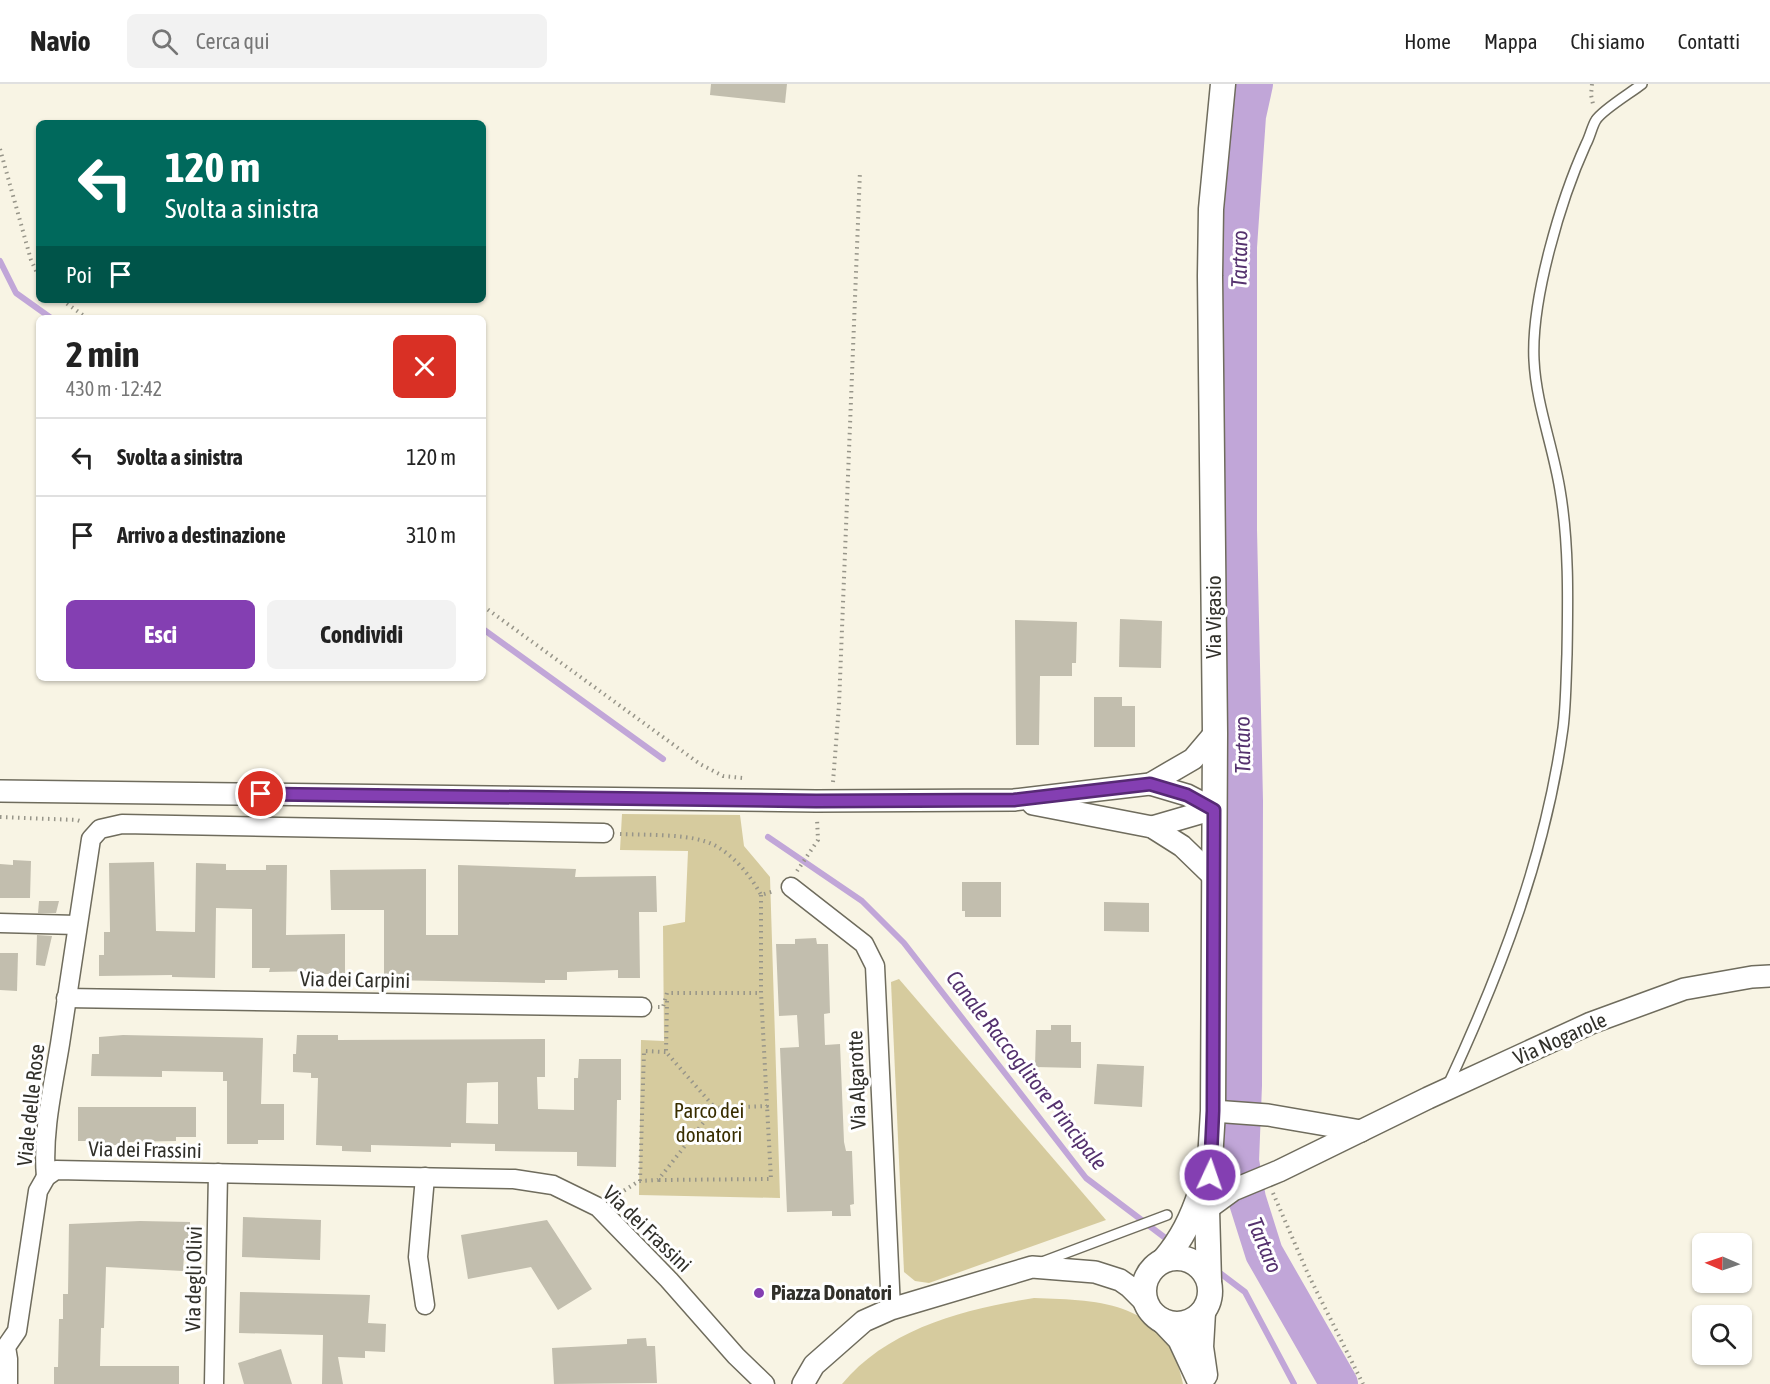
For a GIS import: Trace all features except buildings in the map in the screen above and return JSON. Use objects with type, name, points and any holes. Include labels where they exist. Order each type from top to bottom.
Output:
[{"type":"main road","name":"Via Vigasio","points":[[1207,1384],[1202,1347],[1207,1297],[1205,1198],[1219,1111],[1213,876],[1215,733],[1210,276],[1211,209],[1223,84]]},
{"type":"main road","name":"Via Vigasio","points":[[1152,1277],[1179,1241],[1205,1198]]},
{"type":"main road","points":[[1163,1322],[1178,1325],[1187,1323],[1207,1297],[1201,1268],[1187,1259],[1176,1258],[1152,1277],[1150,1311],[1180,1339],[1201,1384]]},
{"type":"street","points":[[1150,784],[1193,759],[1215,733]]},
{"type":"street","points":[[0,791],[824,806],[1014,800],[1150,784],[1187,795],[1214,810]]},
{"type":"street","points":[[1014,800],[1152,827],[1182,846],[1213,876]]},
{"type":"street","points":[[1152,827],[1214,810]]},
{"type":"street","points":[[100,829],[122,824],[604,833]]},
{"type":"street","name":"Viale delle Rose","points":[[8,1384],[8,1359],[3,1350],[17,1331],[38,1191],[46,1177],[44,1157],[49,1114],[77,925],[91,839],[100,829]]},
{"type":"street","name":"Via Algarotte","points":[[794,879],[864,944],[875,966],[891,1309]]},
{"type":"street","points":[[0,923],[77,925]]},
{"type":"street","name":"Via Nogarole","points":[[1205,1198],[1233,1190],[1266,1176],[1591,1023],[1684,989],[1752,976],[1770,976]]},
{"type":"street","name":"Via dei Carpini","points":[[66,998],[642,1007]]},
{"type":"street","points":[[1219,1111],[1268,1114],[1361,1131]]},
{"type":"street","points":[[1321,1125],[1324,1137],[1322,1150]]},
{"type":"street","name":"Via dei Frassini","points":[[46,1177],[56,1170],[533,1180],[553,1185],[598,1207],[669,1280],[736,1356],[765,1384]]},
{"type":"street","name":"Via degli Olivi","points":[[214,1384],[218,1173]]},
{"type":"street","points":[[425,1177],[418,1257],[425,1305]]},
{"type":"street","points":[[803,1384],[814,1365],[864,1321],[891,1309],[1032,1267],[1095,1272],[1120,1280],[1130,1287],[1152,1277]]},
{"type":"lane","points":[[1446,1090],[1481,1012],[1519,915],[1544,834],[1563,727],[1568,609],[1565,541],[1561,491],[1553,449],[1541,412],[1534,359],[1539,297],[1572,180],[1596,119],[1642,84]]},
{"type":"lane","points":[[1032,1267],[1167,1215]]},
{"type":"path","points":[[0,149],[36,271]]},
{"type":"path","points":[[761,895],[794,879],[819,840],[819,827],[839,705],[860,171]]},
{"type":"path","points":[[66,303],[83,315]]},
{"type":"path","points":[[486,608],[700,764],[723,776],[750,778]]},
{"type":"path","points":[[0,817],[76,820],[100,829]]},
{"type":"path","points":[[598,1207],[640,1181],[771,1179],[761,993],[761,895],[756,885],[730,856],[705,841],[604,833]]},
{"type":"path","points":[[667,993],[761,993]]},
{"type":"path","points":[[642,1007],[663,1007],[667,993]]},
{"type":"path","points":[[667,993],[666,1052],[715,1108]]},
{"type":"path","points":[[640,1181],[644,1051],[666,1052]]},
{"type":"path","points":[[658,1180],[715,1108],[767,1106]]},
{"type":"path","points":[[1266,1176],[1308,1274],[1363,1384]]},
{"type":"green space","name":"Parco dei donatori","points":[[622,814],[740,815],[744,846],[770,877],[780,1198],[639,1195],[641,1040],[664,1041],[663,926],[685,922],[688,851],[620,850]]},
{"type":"green space","points":[[899,979],[1106,1220],[929,1283],[915,1281],[904,1272],[891,982]]},
{"type":"green space","points":[[1034,1298],[1107,1304],[1147,1321],[1162,1336],[1175,1357],[1183,1384],[842,1384],[882,1348],[929,1324],[981,1308]]},
{"type":"waterway","name":"Tartaro","points":[[1254,84],[1247,116],[1238,247],[1238,530],[1244,801],[1243,1085],[1240,1161],[1247,1199],[1264,1253],[1339,1384]]},
{"type":"waterway","name":"Canale Raccoglitore Principale","points":[[0,261],[16,293],[47,315]]},
{"type":"waterway","name":"Canale Raccoglitore Principale","points":[[486,631],[663,759]]},
{"type":"waterway","name":"Canale Raccoglitore Principale","points":[[768,837],[862,901],[904,943],[1086,1178],[1172,1243]]},
{"type":"waterway","name":"Canale Raccoglitore Principale","points":[[1181,1248],[1204,1260]]},
{"type":"waterway","name":"Canale Raccoglitore Principale","points":[[1216,1270],[1245,1292],[1294,1384]]},
{"type":"place","name":"Piazza Donatori","points":[[759,1293]]},
{"type":"route","points":[[261,794],[816,801],[1014,800],[1150,784],[1187,795],[1214,810],[1213,1111],[1210,1175]]}]
